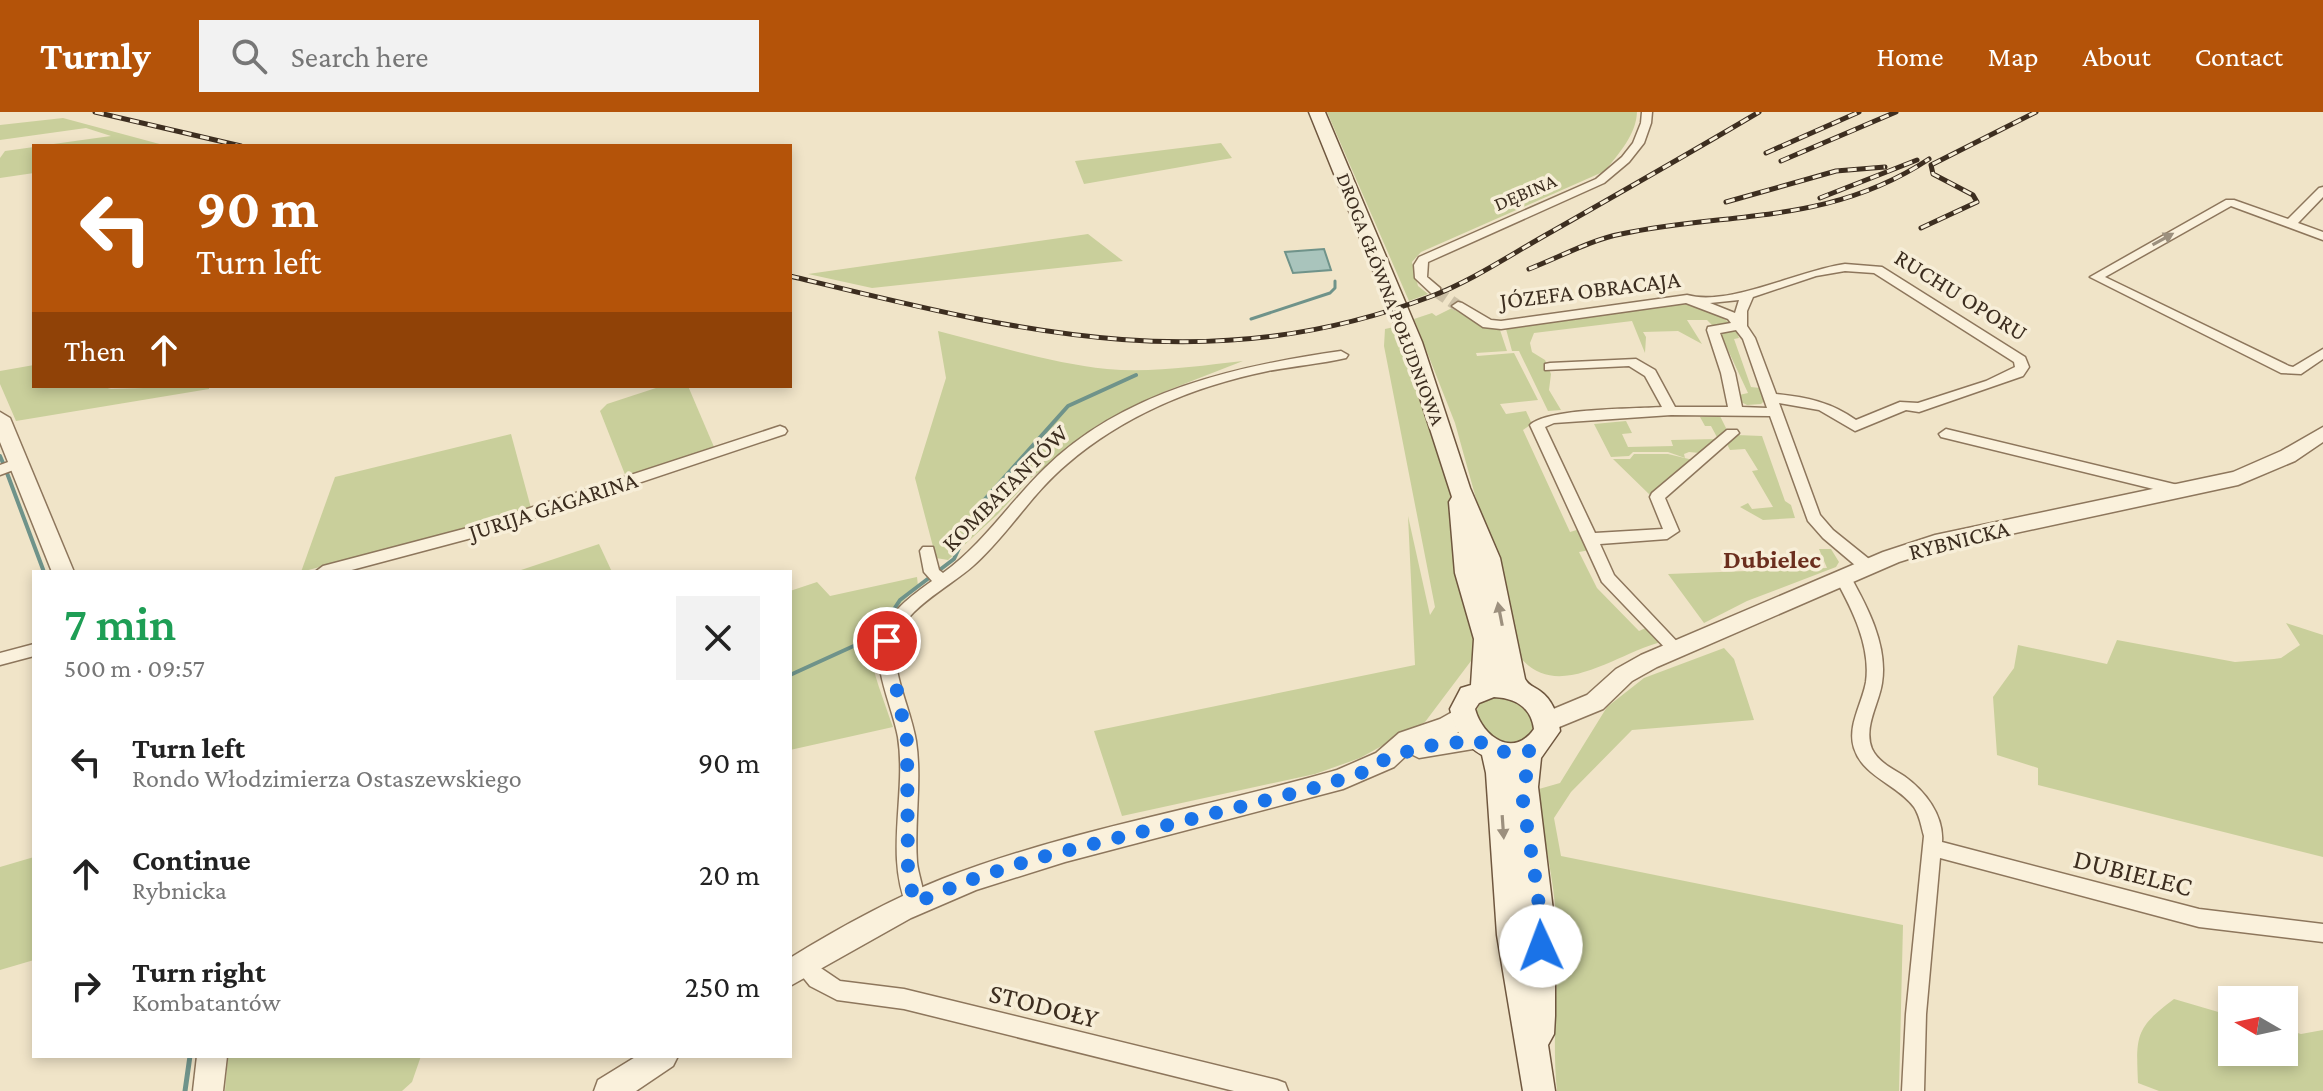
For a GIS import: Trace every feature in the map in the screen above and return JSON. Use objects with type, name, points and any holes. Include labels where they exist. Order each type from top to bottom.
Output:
[{"type":"main road","name":"DROGA GŁÓWNA POŁUDNIOWA","points":[[1317,112],[1412,342],[1459,488],[1488,558],[1512,679],[1532,704]]},
{"type":"main road","name":"DROGA GŁÓWNA POŁUDNIOWA","points":[[1459,488],[1465,563],[1486,639],[1484,688]]},
{"type":"main road","points":[[1503,687],[1532,704],[1544,739],[1529,751],[1512,754],[1485,745],[1468,731],[1463,716],[1469,697],[1484,688],[1503,687]]},
{"type":"main road","points":[[1485,745],[1499,773],[1510,916],[1520,991],[1538,1076]]},
{"type":"main road","points":[[1529,751],[1523,801],[1537,884],[1541,950],[1538,1076]]},
{"type":"street","name":"DĘBINA","points":[[1436,291],[1421,278],[1420,265],[1423,260],[1600,181],[1622,165],[1635,149],[1647,126],[1647,112]]},
{"type":"street","points":[[2291,223],[2323,190]]},
{"type":"street","points":[[2323,236],[2230,202],[2096,277],[2286,370],[2296,371],[2323,353]]},
{"type":"street","name":"RUCHU OPORU","points":[[1676,649],[1608,578],[1537,425],[1552,419],[1820,403],[1855,426],[1905,405],[1919,408],[1991,384],[2018,373],[2022,367],[2020,360],[1878,270],[1865,266],[1812,273],[1748,294],[1697,301]]},
{"type":"street","points":[[1748,294],[1741,311],[1741,325],[1749,338],[1813,517],[1828,534],[1868,567]]},
{"type":"street","name":"JÓZEFA OBRACAJA","points":[[1458,306],[1488,324],[1501,325],[1674,299],[1697,301],[1732,316],[1741,325]]},
{"type":"street","points":[[1736,410],[1728,373],[1713,330],[1741,325]]},
{"type":"street","name":"KOMBATANTÓW","points":[[915,903],[908,876],[907,741],[887,641],[904,615],[937,577],[970,560],[1048,473],[1095,436],[1159,402],[1210,383],[1267,365],[1341,355]]},
{"type":"street","points":[[1550,367],[1631,362],[1650,373],[1671,411]]},
{"type":"street","points":[[0,418],[9,467],[62,570]]},
{"type":"street","name":"JURIJA GAGARINA","points":[[331,570],[478,531],[780,431]]},
{"type":"street","points":[[1590,539],[1667,534],[1671,531],[1657,497],[1732,433]]},
{"type":"street","name":"RYBNICKA","points":[[1532,704],[1595,702],[1609,687],[1640,665],[1868,567],[1935,543],[2185,492],[2238,478],[2288,456],[2323,433]]},
{"type":"street","points":[[1946,434],[2185,492]]},
{"type":"street","points":[[928,551],[937,577]]},
{"type":"street","points":[[1843,578],[1864,623],[1874,660],[1874,681],[1861,735],[1862,746],[1867,758],[1912,791],[1931,819],[1932,848],[1916,1014],[1913,1091]]},
{"type":"street","points":[[0,659],[32,651]]},
{"type":"street","points":[[796,969],[915,903],[970,880],[1034,859],[1361,773],[1391,756],[1408,740],[1448,726],[1463,716]]},
{"type":"street","points":[[1391,756],[1428,746],[1485,745]]},
{"type":"street","name":"DUBIELEC","points":[[1932,848],[2199,918],[2323,933]]},
{"type":"street","name":"STODOŁY","points":[[796,969],[837,990],[904,999],[1277,1091]]},
{"type":"street","points":[[208,1091],[212,1058]]},
{"type":"street","points":[[609,1091],[660,1058]]},
{"type":"green space","points":[[1327,112],[1637,112],[1630,136],[1605,171],[1421,252],[1412,262],[1418,286],[1428,294],[1409,301]]},
{"type":"green space","points":[[63,118],[160,144],[53,144],[111,136],[86,128],[0,140],[0,125]]},
{"type":"green space","points":[[1221,143],[1232,158],[1084,184],[1075,161]]},
{"type":"green space","points":[[32,147],[32,173],[0,178],[0,158],[5,151]]},
{"type":"green space","points":[[1088,234],[1123,261],[872,288],[808,274]]},
{"type":"green space","points":[[1675,304],[1704,309],[1730,323],[1713,326],[1707,320],[1687,320],[1702,344],[1678,331],[1643,332],[1646,337],[1645,353],[1632,321],[1534,333],[1530,343],[1532,352],[1545,360],[1551,374],[1549,390],[1561,410],[1548,411],[1519,351],[1512,351],[1506,329]]},
{"type":"green space","points":[[1452,308],[1481,326],[1500,330],[1507,351],[1476,353],[1477,356],[1514,353],[1538,400],[1500,404],[1506,414],[1526,411],[1532,424],[1523,430],[1570,532],[1580,529],[1590,550],[1579,552],[1597,588],[1639,631],[1648,627],[1661,642],[1588,671],[1569,675],[1551,676],[1535,670],[1520,657],[1455,423],[1414,319],[1432,313],[1436,316]]},
{"type":"green space","points":[[1394,327],[1420,387],[1446,462],[1481,643],[1474,657],[1425,722],[1360,758],[1315,774],[1122,816],[1094,731],[1415,665],[1408,516],[1430,615],[1435,607],[1384,346],[1385,329]]},
{"type":"green space","points":[[1735,328],[1739,338],[1734,339],[1751,387],[1760,388],[1764,401],[1761,404],[1741,402],[1739,395],[1748,393],[1720,333]]},
{"type":"green space","points":[[938,331],[1043,358],[1107,369],[1158,370],[1243,361],[1166,391],[1101,423],[1031,478],[998,514],[948,560],[936,558],[915,478],[946,378]]},
{"type":"green space","points":[[32,365],[32,388],[209,389],[16,421],[0,384],[0,371]]},
{"type":"green space","points":[[656,388],[689,388],[714,447],[626,477],[600,411],[607,404]]},
{"type":"green space","points":[[1720,416],[1728,432],[1700,453],[1684,454],[1685,458],[1668,452],[1633,452],[1629,456],[1611,457],[1594,424],[1626,421],[1632,433],[1622,434],[1628,447],[1673,446],[1671,440],[1718,439],[1711,426],[1705,426],[1700,417]]},
{"type":"green space","points":[[511,434],[531,508],[302,570],[335,477]]},
{"type":"green space","points":[[1736,435],[1762,436],[1785,501],[1791,505],[1795,518],[1763,520],[1740,507],[1748,503],[1752,509],[1773,507],[1752,471],[1758,470],[1745,449],[1730,450],[1727,444]]},
{"type":"green space","points":[[1634,454],[1668,454],[1693,460],[1650,495],[1613,459],[1630,459]]},
{"type":"green space","points":[[599,544],[611,570],[521,570]]},
{"type":"green space","points":[[1819,549],[1831,549],[1839,562],[1836,567],[1747,601],[1704,623],[1668,574],[1827,568]]},
{"type":"green space","points":[[917,577],[918,586],[884,623],[872,650],[877,681],[893,727],[792,750],[792,590],[817,582],[830,596]]},
{"type":"green space","points":[[2286,623],[2323,635],[2323,857],[2038,785],[2038,768],[1997,755],[1993,697],[2014,668],[2018,645],[2107,664],[2117,640],[2235,662],[2274,659],[2281,658],[2300,645]]},
{"type":"green space","points":[[1724,648],[1734,659],[1754,720],[1632,730],[1571,792],[1554,818],[1561,856],[1903,925],[1899,1091],[1557,1091],[1556,918],[1539,789],[1560,783],[1607,707],[1644,678]]},
{"type":"green space","points":[[1496,695],[1517,698],[1536,719],[1534,735],[1517,742],[1503,742],[1476,724],[1479,705]]},
{"type":"green space","points":[[32,858],[32,961],[0,970],[0,867]]},
{"type":"green space","points":[[2174,999],[2218,1012],[2218,1066],[2298,1066],[2298,1033],[2323,1030],[2323,1091],[2159,1091],[2138,1083],[2138,1043],[2152,1018]]},
{"type":"green space","points":[[228,1058],[420,1058],[412,1082],[402,1091],[225,1091]]},
{"type":"water","points":[[1324,249],[1331,270],[1293,273],[1285,252]]},
{"type":"waterway","points":[[1251,319],[1330,293],[1335,288],[1335,281]]},
{"type":"waterway","points":[[792,674],[869,639],[883,626],[900,600],[954,559],[978,507],[1068,406],[1136,375]]},
{"type":"waterway","points":[[0,456],[3,463]]},
{"type":"waterway","points":[[7,473],[43,570]]},
{"type":"waterway","points":[[185,1091],[190,1058]]},
{"type":"tunnel","points":[[1436,291],[1458,306]]},
{"type":"railway","points":[[95,112],[232,144]]},
{"type":"railway","points":[[792,276],[1032,329],[1110,338],[1189,342],[1268,337],[1349,322],[1446,290],[1759,112]]},
{"type":"railway","points":[[1766,153],[1859,112]]},
{"type":"railway","points":[[1781,161],[1896,112]]},
{"type":"railway","points":[[1921,228],[1977,202],[1973,195],[1933,174],[1931,165],[2036,112]]},
{"type":"railway","points":[[1529,269],[1621,234],[1817,206],[1892,180],[1929,159]]},
{"type":"railway","points":[[1820,198],[1917,160]]},
{"type":"railway","points":[[1726,202],[1836,171],[1885,167]]},
{"type":"district","name":"Dubielec","points":[[1772,559]]},
{"type":"route","points":[[887,641],[907,741],[908,876],[915,903],[970,880],[1034,859],[1318,787],[1361,773],[1391,756],[1415,749],[1476,740],[1500,752],[1512,754],[1529,751],[1523,801],[1538,895],[1541,946]]}]
